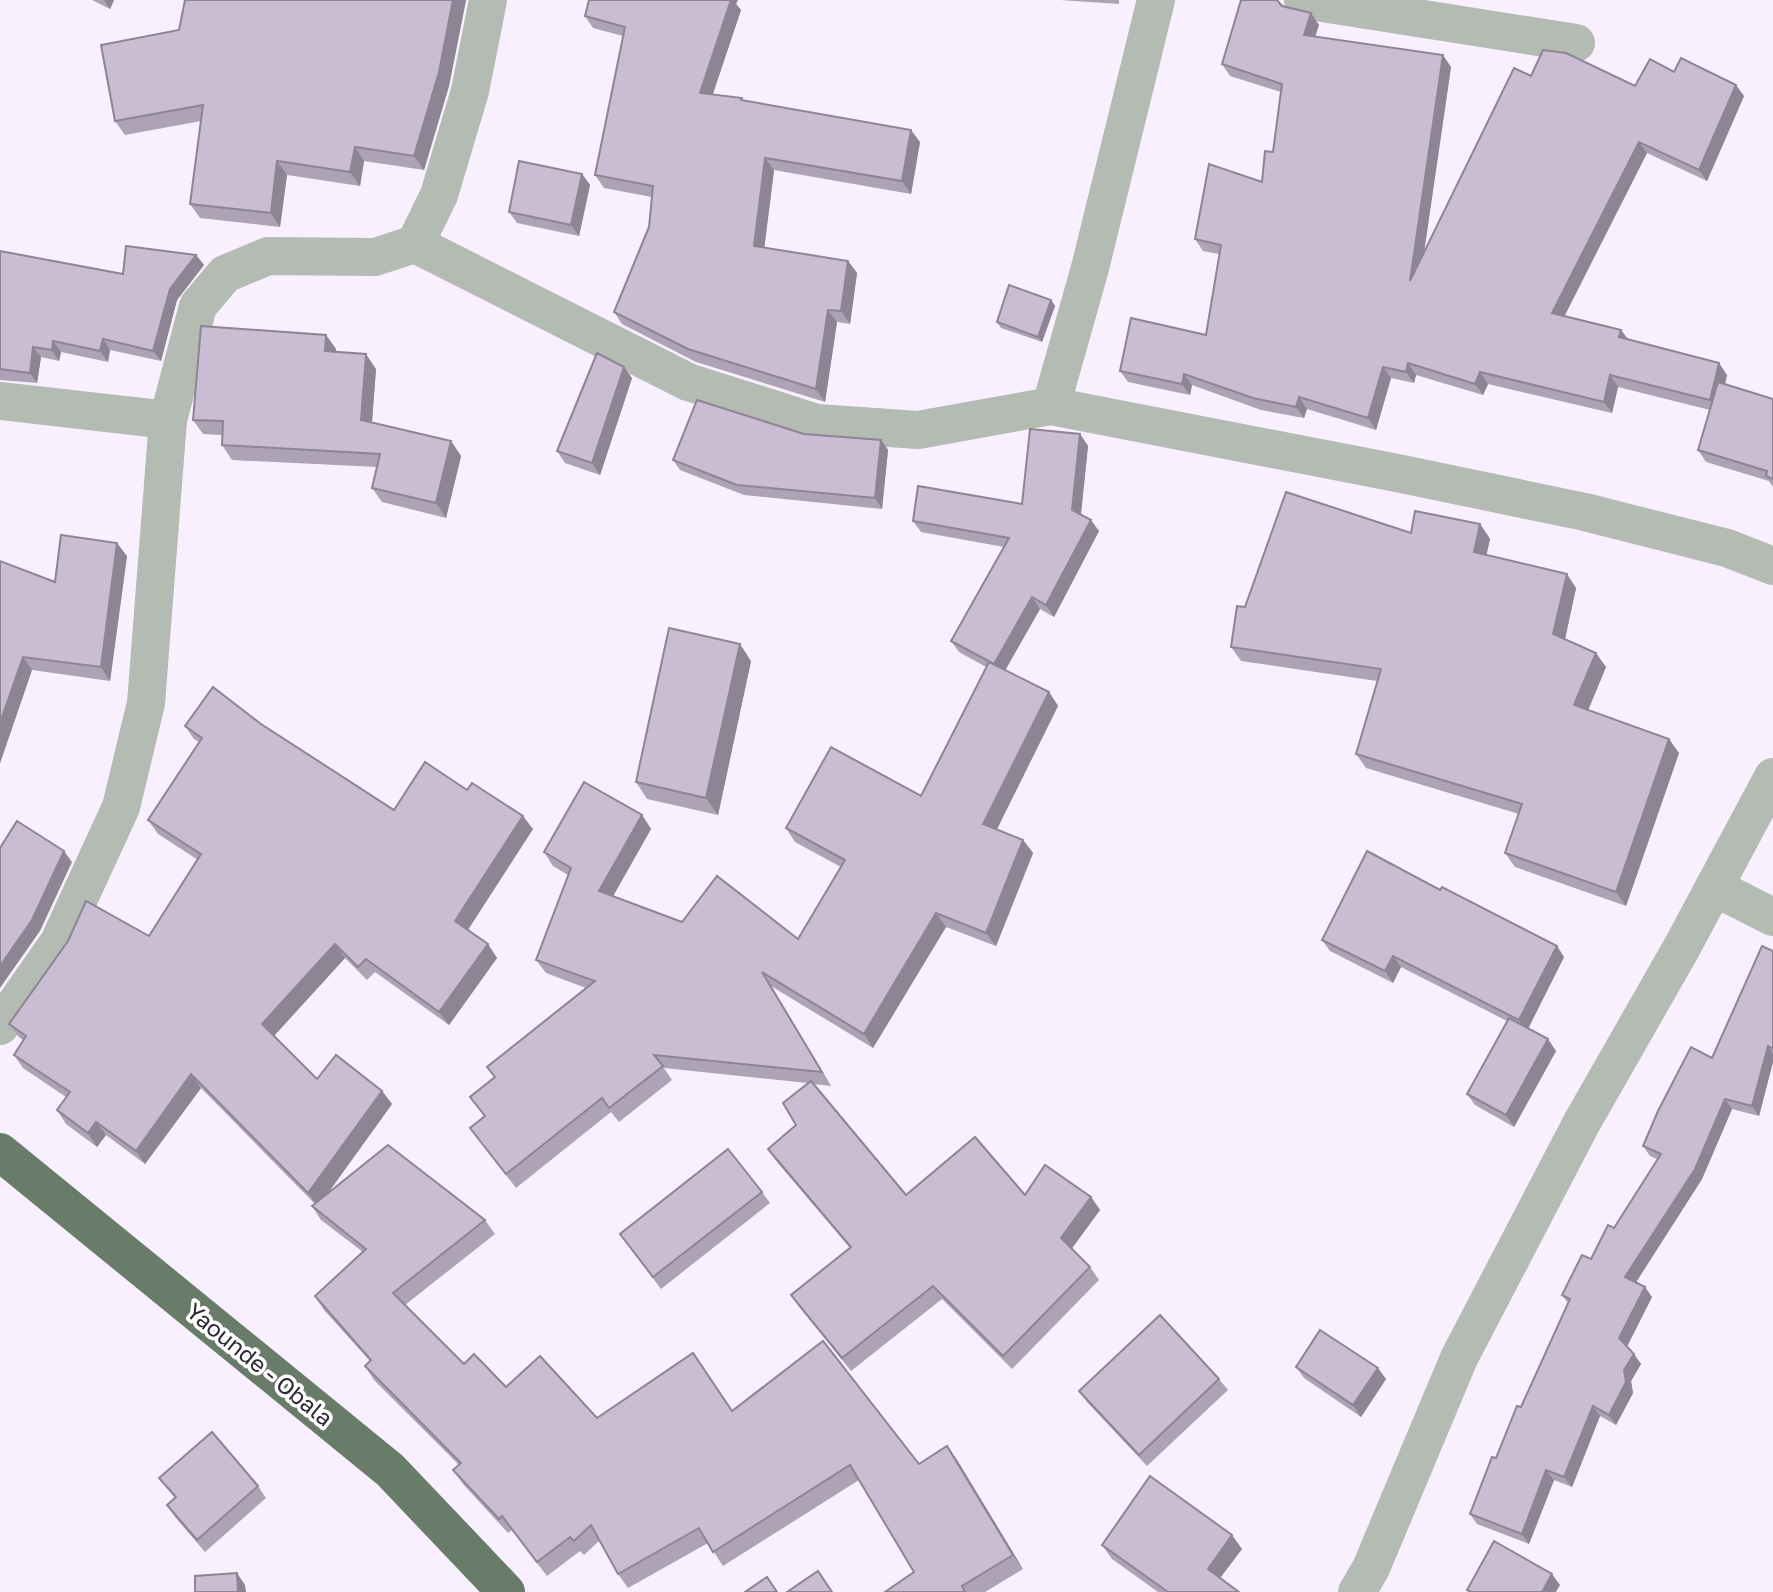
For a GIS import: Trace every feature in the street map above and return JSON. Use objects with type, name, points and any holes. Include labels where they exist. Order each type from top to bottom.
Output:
[{"type":"highway","name":"Yaounde - Obala","points":[[0,1152],[390,1470],[506,1592]]},
{"type":"street","points":[[415,244],[439,195],[470,91],[488,0]]},
{"type":"street","points":[[1051,406],[1090,268],[1156,0]]},
{"type":"street","points":[[1303,0],[1576,43]]},
{"type":"street","points":[[0,1026],[59,942],[121,807],[146,703],[167,420],[198,306],[225,274],[268,256],[375,257],[415,244],[688,383],[817,423],[918,429],[1051,406],[1585,512],[1727,548],[1773,566]]},
{"type":"street","points":[[0,401],[167,420]]},
{"type":"street","points":[[1357,1592],[1371,1568],[1459,1359],[1581,1124],[1773,777]]},
{"type":"street","points":[[1714,887],[1773,918]]},
{"type":"building","points":[[185,0],[453,0],[439,72],[414,156],[355,147],[350,172],[277,161],[271,213],[190,204],[203,105],[115,121],[101,45],[179,30]]},
{"type":"building","points":[[589,0],[731,0],[700,93],[742,98],[741,100],[911,130],[902,181],[765,158],[754,246],[848,261],[841,311],[828,310],[816,389],[688,349],[614,312],[649,227],[653,186],[595,175],[625,27],[585,16]]},
{"type":"building","points":[[1241,0],[1277,0],[1282,6],[1311,13],[1304,35],[1443,55],[1410,281],[1514,68],[1531,76],[1543,50],[1566,53],[1635,86],[1650,59],[1674,72],[1681,58],[1736,85],[1699,170],[1639,142],[1552,313],[1621,330],[1619,337],[1719,363],[1710,400],[1610,375],[1604,402],[1480,372],[1475,384],[1408,363],[1406,372],[1383,367],[1368,418],[1299,397],[1296,407],[1253,398],[1184,374],[1182,384],[1120,371],[1131,318],[1206,335],[1221,245],[1195,239],[1209,164],[1262,182],[1265,151],[1273,152],[1282,84],[1222,64]]},
{"type":"building","points":[[519,161],[582,174],[571,225],[509,212]]},
{"type":"building","points":[[126,246],[196,255],[170,289],[153,351],[103,339],[100,351],[53,341],[52,350],[33,347],[30,373],[0,369],[0,251],[123,274]]},
{"type":"building","points":[[1009,285],[1051,300],[1038,337],[997,322]]},
{"type":"building","points":[[201,326],[326,335],[325,351],[366,354],[361,420],[451,441],[436,503],[372,488],[380,454],[222,445],[223,421],[193,420]]},
{"type":"building","points":[[597,353],[624,367],[592,463],[557,451]]},
{"type":"building","points":[[1718,382],[1773,399],[1773,479],[1766,476],[1767,471],[1698,450]]},
{"type":"building","points":[[697,400],[804,434],[881,440],[875,498],[737,485],[673,460]]},
{"type":"building","points":[[1030,429],[1080,434],[1072,510],[1091,520],[1046,605],[1032,597],[994,664],[951,641],[1009,538],[913,521],[918,486],[1022,504]]},
{"type":"building","points":[[1286,492],[1411,533],[1415,511],[1480,524],[1474,552],[1567,574],[1553,634],[1596,653],[1574,705],[1669,739],[1616,892],[1505,853],[1522,804],[1356,754],[1381,669],[1231,647],[1237,606],[1245,607]]},
{"type":"building","points":[[61,535],[117,543],[101,667],[23,657],[0,723],[0,561],[55,582]]},
{"type":"building","points":[[669,628],[740,644],[706,798],[636,782]]},
{"type":"building","points":[[989,662],[1049,692],[983,824],[1023,840],[986,933],[936,913],[864,1034],[762,972],[822,1072],[654,1055],[663,1066],[609,1108],[602,1098],[506,1174],[470,1128],[485,1116],[470,1097],[495,1077],[487,1067],[595,981],[536,960],[571,868],[544,852],[584,782],[642,815],[599,891],[682,922],[717,876],[798,939],[845,860],[786,828],[831,747],[921,796]]},
{"type":"building","points":[[213,687],[261,724],[394,810],[425,762],[467,790],[472,783],[523,816],[455,921],[488,944],[439,1012],[366,959],[358,967],[335,944],[262,1024],[317,1079],[336,1055],[382,1091],[308,1193],[191,1074],[136,1151],[96,1122],[88,1133],[57,1110],[70,1092],[14,1055],[26,1036],[9,1024],[68,941],[86,901],[149,936],[201,854],[148,820],[202,738],[185,726]]},
{"type":"building","points":[[17,821],[64,851],[32,920],[0,966],[0,848]]},
{"type":"building","points":[[1367,851],[1440,890],[1442,887],[1557,946],[1519,1020],[1393,956],[1385,971],[1322,940]]},
{"type":"building","points":[[1762,946],[1773,951],[1773,1049],[1768,1046],[1752,1106],[1725,1099],[1695,1169],[1625,1277],[1645,1287],[1619,1338],[1634,1354],[1624,1370],[1626,1382],[1609,1415],[1593,1406],[1564,1477],[1546,1470],[1522,1534],[1470,1514],[1492,1457],[1496,1458],[1517,1406],[1521,1407],[1570,1299],[1562,1295],[1582,1255],[1591,1259],[1608,1225],[1614,1228],[1661,1154],[1643,1146],[1658,1111],[1691,1047],[1712,1058]]},
{"type":"building","points":[[1509,1018],[1548,1039],[1506,1115],[1467,1094]]},
{"type":"building","points":[[811,1081],[906,1195],[975,1137],[1025,1195],[1045,1165],[1091,1197],[1061,1238],[1090,1267],[1003,1356],[933,1286],[842,1358],[791,1295],[851,1247],[768,1149],[796,1125],[783,1103]]},
{"type":"building","points":[[388,1145],[485,1220],[393,1293],[464,1364],[474,1354],[506,1387],[540,1356],[597,1418],[693,1353],[732,1411],[823,1341],[919,1464],[947,1446],[1013,1555],[962,1586],[965,1592],[885,1592],[914,1572],[850,1465],[713,1552],[699,1528],[618,1574],[591,1525],[574,1541],[570,1537],[537,1562],[502,1516],[499,1519],[453,1470],[461,1463],[365,1366],[371,1360],[315,1296],[366,1249],[312,1206]]},
{"type":"building","points":[[728,1149],[762,1192],[653,1277],[620,1234]]},
{"type":"building","points":[[1160,1315],[1219,1379],[1139,1455],[1079,1391]]},
{"type":"building","points":[[1320,1330],[1378,1368],[1353,1405],[1296,1367]]},
{"type":"building","points":[[212,1432],[258,1486],[197,1540],[167,1505],[176,1497],[159,1478]]},
{"type":"building","points":[[1150,1476],[1232,1535],[1208,1569],[1239,1592],[1168,1592],[1102,1545]]},
{"type":"building","points":[[1494,1541],[1552,1574],[1542,1592],[1467,1590]]},
{"type":"building","points":[[818,1571],[832,1592],[787,1592]]},
{"type":"building","points":[[237,1573],[238,1592],[195,1592],[195,1576]]},
{"type":"building","points":[[767,1577],[777,1592],[745,1592]]}]
